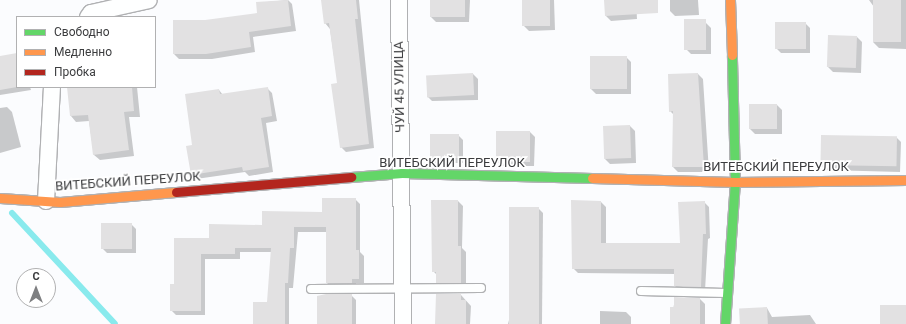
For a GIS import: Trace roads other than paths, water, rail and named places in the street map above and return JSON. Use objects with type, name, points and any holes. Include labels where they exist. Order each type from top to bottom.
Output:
[{"type":"street","points":[[89,16],[91,13],[149,0]]},
{"type":"street","name":"ЧУЙ 45 УЛИЦА","points":[[399,0],[403,324]]},
{"type":"street","points":[[725,324],[734,182],[730,0]]},
{"type":"street","points":[[46,201],[52,88]]},
{"type":"street","name":"ВИТЕБСКИЙ ПЕРЕУЛОК","points":[[0,198],[60,202],[402,173],[734,182],[906,180]]},
{"type":"lane","points":[[311,289],[481,288]]},
{"type":"lane","points":[[641,291],[727,293]]},
{"type":"waterway","points":[[12,213],[115,324]]}]
